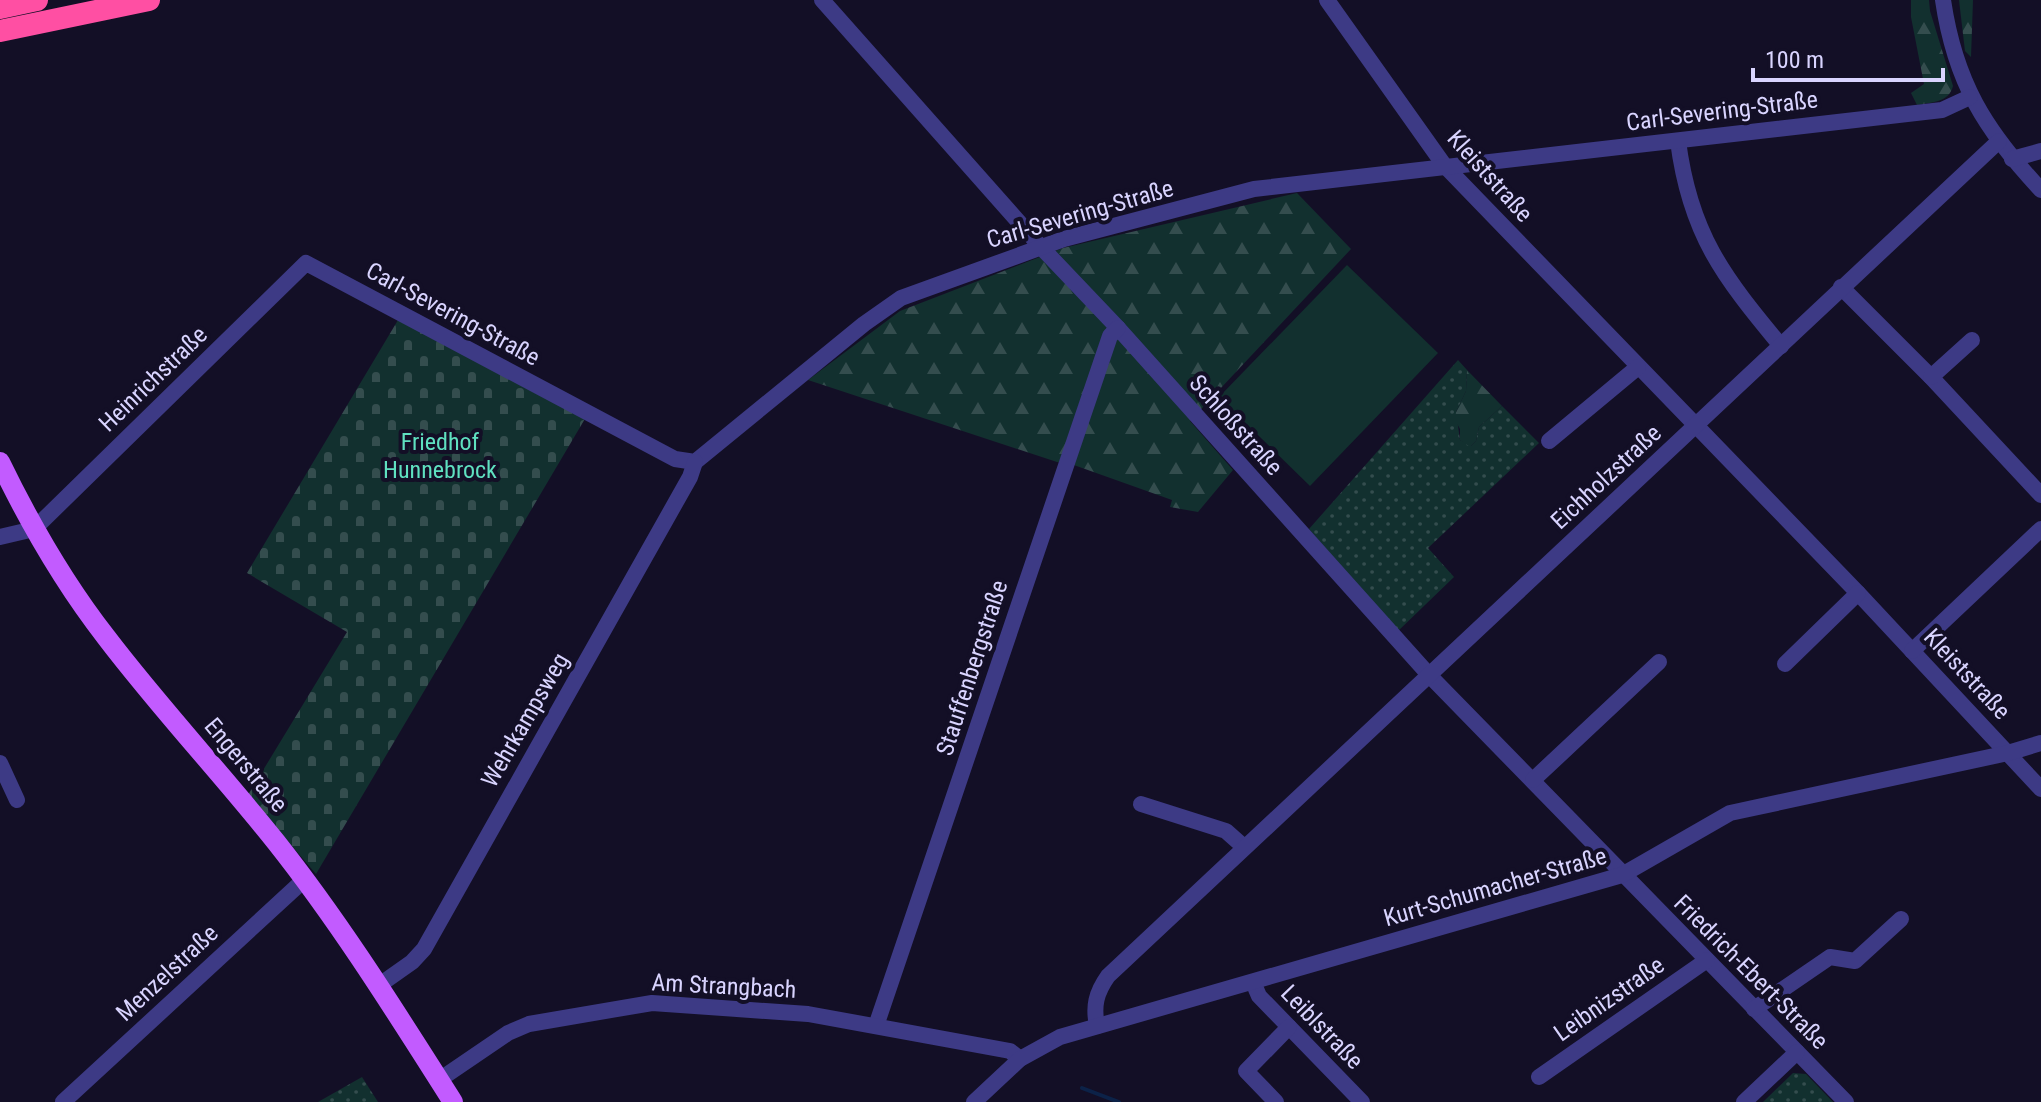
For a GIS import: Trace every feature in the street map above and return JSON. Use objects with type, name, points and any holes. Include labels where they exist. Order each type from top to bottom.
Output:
[{"type":"highway","points":[[0,8],[37,0]]},
{"type":"highway","points":[[0,31],[149,0]]},
{"type":"main road","name":"Engerstraße","points":[[0,462],[34,529],[64,578],[107,638],[305,879],[453,1102]]},
{"type":"street","name":"Schloßstraße","points":[[822,0],[1040,246],[1118,328],[1430,676],[1622,875]]},
{"type":"street","name":"Kleiststraße","points":[[1327,0],[1444,165],[1694,427],[1858,593],[2041,789]]},
{"type":"street","points":[[1943,0],[1957,67],[1970,97],[2012,159],[2041,190]]},
{"type":"street","name":"Carl-Severing-Straße","points":[[306,263],[675,459],[695,462],[885,308],[901,298],[1040,246],[1254,189],[1942,110],[1970,97]]},
{"type":"street","points":[[1678,141],[1691,205],[1701,234],[1717,264],[1781,346]]},
{"type":"street","name":"Eichholzstraße","points":[[1097,1026],[1095,1002],[1099,988],[1108,976],[1999,141]]},
{"type":"street","points":[[2012,159],[2041,151]]},
{"type":"street","name":"Heinrichstraße","points":[[34,529],[306,263]]},
{"type":"street","points":[[1841,287],[1931,377],[2041,495]]},
{"type":"street","name":"Stauffenbergstraße","points":[[876,1026],[1064,468],[1110,336],[1118,328]]},
{"type":"street","points":[[1931,377],[1972,340]]},
{"type":"street","points":[[1549,441],[1638,367]]},
{"type":"street","name":"Wehrkampsweg","points":[[378,986],[412,962],[424,949],[682,491],[695,462]]},
{"type":"street","points":[[0,537],[34,529]]},
{"type":"street","points":[[1912,651],[2041,529]]},
{"type":"street","points":[[1785,664],[1858,593]]},
{"type":"street","points":[[1533,780],[1659,662]]},
{"type":"street","name":"Kurt-Schumacher-Straße","points":[[974,1102],[1020,1059],[1044,1043],[1622,875],[1730,813],[2008,753],[2041,743]]},
{"type":"street","points":[[0,763],[17,800]]},
{"type":"street","points":[[1141,804],[1226,831],[1244,847]]},
{"type":"street","name":"Friedrich-Ebert-Straße","points":[[1622,875],[1846,1102]]},
{"type":"street","name":"Menzelstraße","points":[[63,1102],[305,879]]},
{"type":"street","points":[[1754,1009],[1830,957],[1855,961],[1901,919]]},
{"type":"street","name":"Leibnizstraße","points":[[1539,1077],[1707,960]]},
{"type":"street","name":"Leiblstraße","points":[[1253,982],[1259,996],[1362,1102]]},
{"type":"street","name":"Am Strangbach","points":[[439,1080],[508,1033],[529,1024],[652,1003],[808,1014],[1010,1051],[1020,1059]]},
{"type":"street","points":[[1276,1102],[1246,1071],[1289,1027]]},
{"type":"street","points":[[1744,1102],[1797,1052]]},
{"type":"green space","points":[[1911,0],[1929,0],[1953,86],[1944,99],[1917,105],[1911,93],[1924,84],[1911,17]]},
{"type":"green space","points":[[1959,0],[1973,0],[1971,57],[1965,51]]},
{"type":"green space","points":[[1297,193],[1351,249],[1190,421],[1233,470],[1198,512],[1170,507],[1172,500],[1071,464],[808,380],[900,311],[1063,248]]},
{"type":"green space","points":[[1347,265],[1438,353],[1310,486],[1219,397]]},
{"type":"green space","name":"Friedhof Hunnebrock","points":[[404,310],[589,412],[316,874],[248,795],[347,632],[247,573]]},
{"type":"green space","points":[[1458,360],[1467,370],[1466,391],[1456,412],[1460,440],[1471,446],[1476,441],[1479,427],[1502,406],[1539,443],[1428,548],[1454,577],[1397,632],[1309,529]]},
{"type":"green space","points":[[1467,370],[1502,406],[1479,427],[1476,441],[1470,447],[1460,440],[1460,429],[1455,420],[1466,391]]},
{"type":"green space","points":[[1793,1073],[1806,1074],[1833,1102],[1763,1102]]},
{"type":"green space","points":[[362,1077],[378,1102],[318,1102]]},
{"type":"waterway","points":[[1082,1088],[1119,1102]]}]
